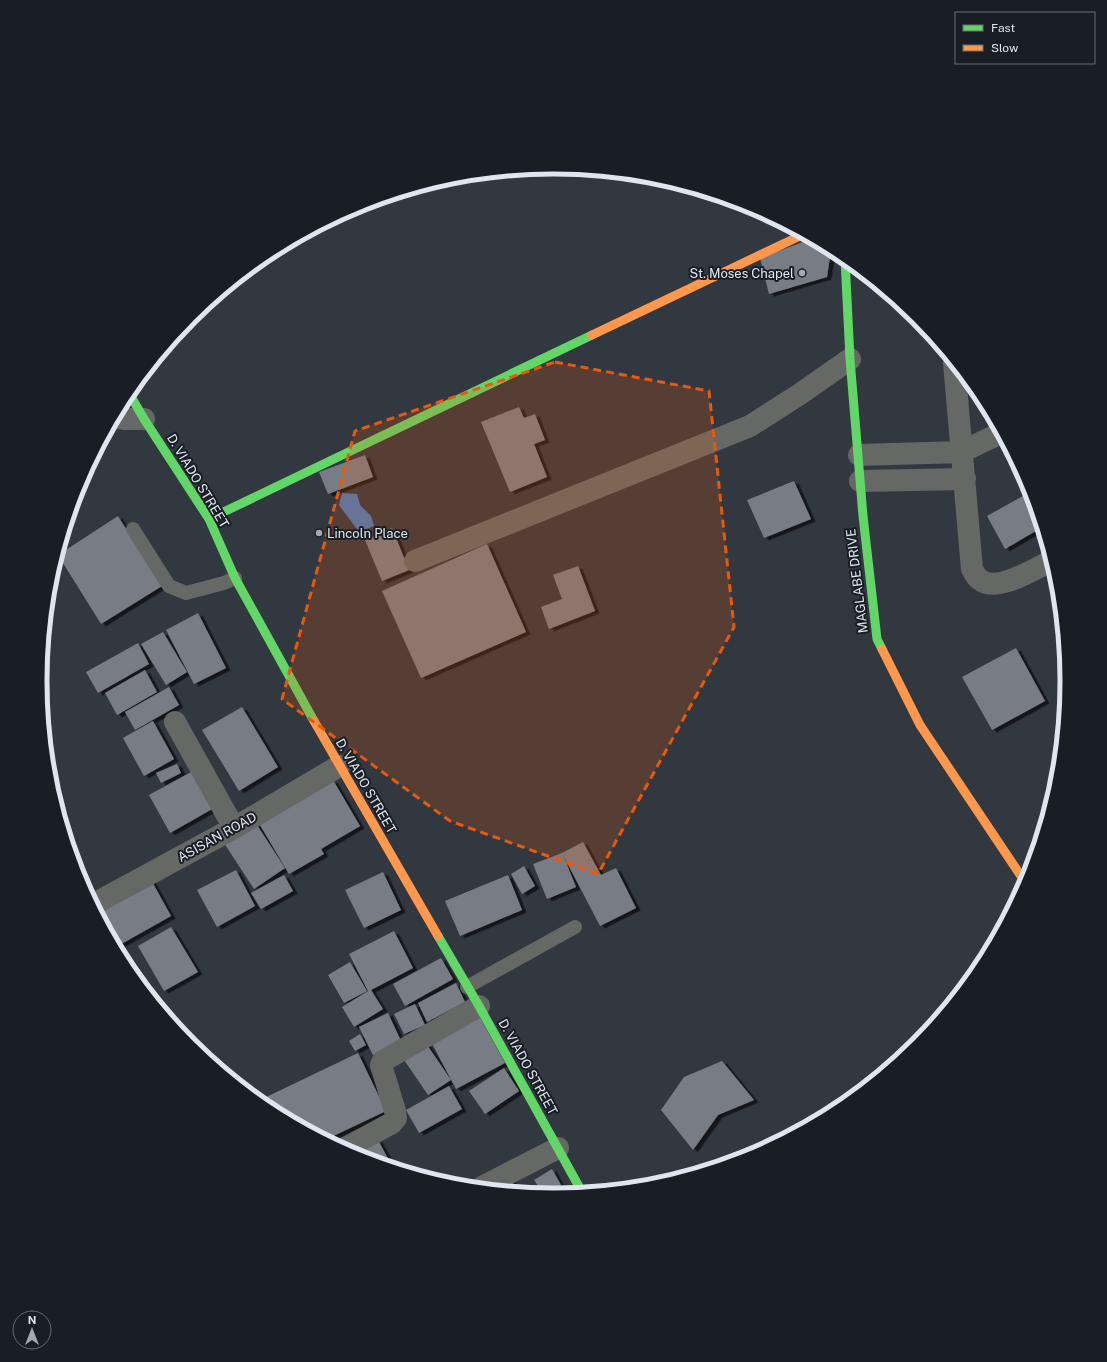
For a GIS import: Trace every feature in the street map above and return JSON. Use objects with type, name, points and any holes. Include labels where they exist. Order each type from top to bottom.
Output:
[{"type":"street","points":[[209,519],[797,237]]},
{"type":"street","name":"MAGLABE DRIVE","points":[[845,267],[850,359],[860,481],[877,639],[920,725],[1021,876]]},
{"type":"street","points":[[414,561],[750,426],[800,394],[850,359]]},
{"type":"street","points":[[955,373],[972,569],[979,580],[991,584],[1004,583],[1046,563]]},
{"type":"street","name":"D. VIADO STREET","points":[[133,399],[144,419],[209,519],[235,578],[339,766],[479,1006],[579,1186]]},
{"type":"street","points":[[121,418],[144,419]]},
{"type":"street","points":[[859,455],[961,452],[996,435]]},
{"type":"street","points":[[860,481],[965,479]]},
{"type":"street","points":[[175,722],[234,828]]},
{"type":"street","name":"ASISAN ROAD","points":[[98,902],[234,828],[339,766]]},
{"type":"street","points":[[351,1145],[392,1123],[396,1118],[381,1064],[383,1061],[479,1006]]},
{"type":"street","points":[[489,1183],[558,1148]]},
{"type":"lane","points":[[133,529],[169,586],[186,593],[224,583],[235,578]]},
{"type":"lane","points":[[467,986],[575,927]]},
{"type":"highlighted area","points":[[555,362],[709,391],[734,627],[598,874],[450,821],[282,699],[355,431]]},
{"type":"water","points":[[342,493],[357,494],[360,505],[371,516],[374,526],[359,532],[339,505]]},
{"type":"building","points":[[805,241],[830,257],[827,277],[769,294],[760,258]]},
{"type":"building","points":[[519,407],[524,418],[535,414],[545,440],[534,444],[547,477],[510,492],[481,422]]},
{"type":"building","points":[[365,455],[373,477],[328,494],[319,472]]},
{"type":"building","points":[[794,481],[811,519],[764,538],[747,500]]},
{"type":"building","points":[[1024,495],[1037,530],[1005,549],[987,516]]},
{"type":"building","points":[[118,516],[162,586],[101,624],[62,561],[64,551]]},
{"type":"building","points":[[392,528],[409,570],[382,581],[365,540]]},
{"type":"building","points":[[487,544],[526,632],[421,678],[382,591]]},
{"type":"building","points":[[578,566],[595,611],[549,629],[541,607],[562,599],[553,575]]},
{"type":"building","points":[[198,613],[226,668],[194,684],[166,630]]},
{"type":"building","points":[[163,632],[187,672],[166,685],[141,644]]},
{"type":"building","points":[[138,643],[149,664],[98,693],[86,672]]},
{"type":"building","points":[[1016,648],[1045,701],[992,730],[962,677]]},
{"type":"building","points":[[145,670],[157,692],[117,715],[105,693]]},
{"type":"building","points":[[169,687],[179,705],[135,730],[125,712]]},
{"type":"building","points":[[242,707],[278,767],[239,791],[202,730]]},
{"type":"building","points":[[153,721],[174,759],[144,776],[123,738]]},
{"type":"building","points":[[177,764],[181,773],[161,783],[156,773]]},
{"type":"building","points":[[193,771],[214,808],[170,833],[149,795]]},
{"type":"building","points":[[333,780],[360,826],[321,849],[324,854],[289,874],[257,820]]},
{"type":"building","points":[[255,822],[285,868],[254,889],[224,843]]},
{"type":"building","points":[[583,842],[601,875],[616,868],[636,908],[600,926],[563,855],[576,887],[547,899],[533,864],[562,853]]},
{"type":"building","points":[[524,866],[535,886],[522,894],[511,874]]},
{"type":"building","points":[[236,870],[255,906],[217,927],[197,890]]},
{"type":"building","points":[[383,872],[401,910],[364,928],[345,890]]},
{"type":"building","points":[[284,875],[293,891],[261,909],[251,893]]},
{"type":"building","points":[[508,875],[522,910],[460,936],[445,901]]},
{"type":"building","points":[[150,878],[171,916],[121,944],[100,907]]},
{"type":"building","points":[[171,927],[198,972],[164,991],[138,946]]},
{"type":"building","points":[[394,931],[413,968],[371,990],[383,1009],[354,1027],[342,1007],[368,991],[349,954]]},
{"type":"building","points":[[441,958],[453,979],[405,1006],[393,984]]},
{"type":"building","points":[[350,962],[367,991],[344,1003],[328,975]]},
{"type":"building","points":[[456,983],[465,1002],[427,1022],[418,1003]]},
{"type":"building","points":[[415,1004],[425,1025],[404,1034],[394,1014]]},
{"type":"building","points":[[477,1012],[505,1063],[456,1089],[429,1038]]},
{"type":"building","points":[[388,1013],[401,1041],[373,1055],[359,1027]]},
{"type":"building","points":[[360,1034],[366,1045],[355,1051],[349,1041]]},
{"type":"building","points":[[423,1039],[451,1080],[428,1095],[400,1054]]},
{"type":"building","points":[[358,1053],[386,1111],[332,1136],[300,1120],[265,1097]]},
{"type":"building","points":[[722,1061],[754,1100],[718,1115],[693,1150],[661,1110],[684,1077]]},
{"type":"building","points":[[504,1068],[519,1091],[485,1114],[469,1091]]},
{"type":"building","points":[[449,1086],[462,1109],[419,1133],[406,1110]]},
{"type":"building","points":[[378,1140],[389,1160],[360,1149]]},
{"type":"building","points":[[552,1169],[561,1185],[556,1188],[539,1187],[534,1180]]},
{"type":"building","points":[[510,1178],[514,1185],[497,1184]]},
{"type":"traffic: fast","points":[[845,267],[850,359],[863,516],[877,639],[882,649]]},
{"type":"traffic: fast","points":[[209,519],[592,335]]},
{"type":"traffic: fast","points":[[133,399],[209,519],[235,578],[314,721]]},
{"type":"traffic: fast","points":[[438,936],[479,1006],[579,1186]]},
{"type":"traffic: slow","points":[[592,335],[798,237]]},
{"type":"traffic: slow","points":[[882,649],[920,725],[1021,876]]},
{"type":"traffic: slow","points":[[314,721],[438,936]]},
{"type":"place","name":"St. Moses Chapel","points":[[802,273]]},
{"type":"place","name":"Lincoln Place","points":[[319,533]]}]
